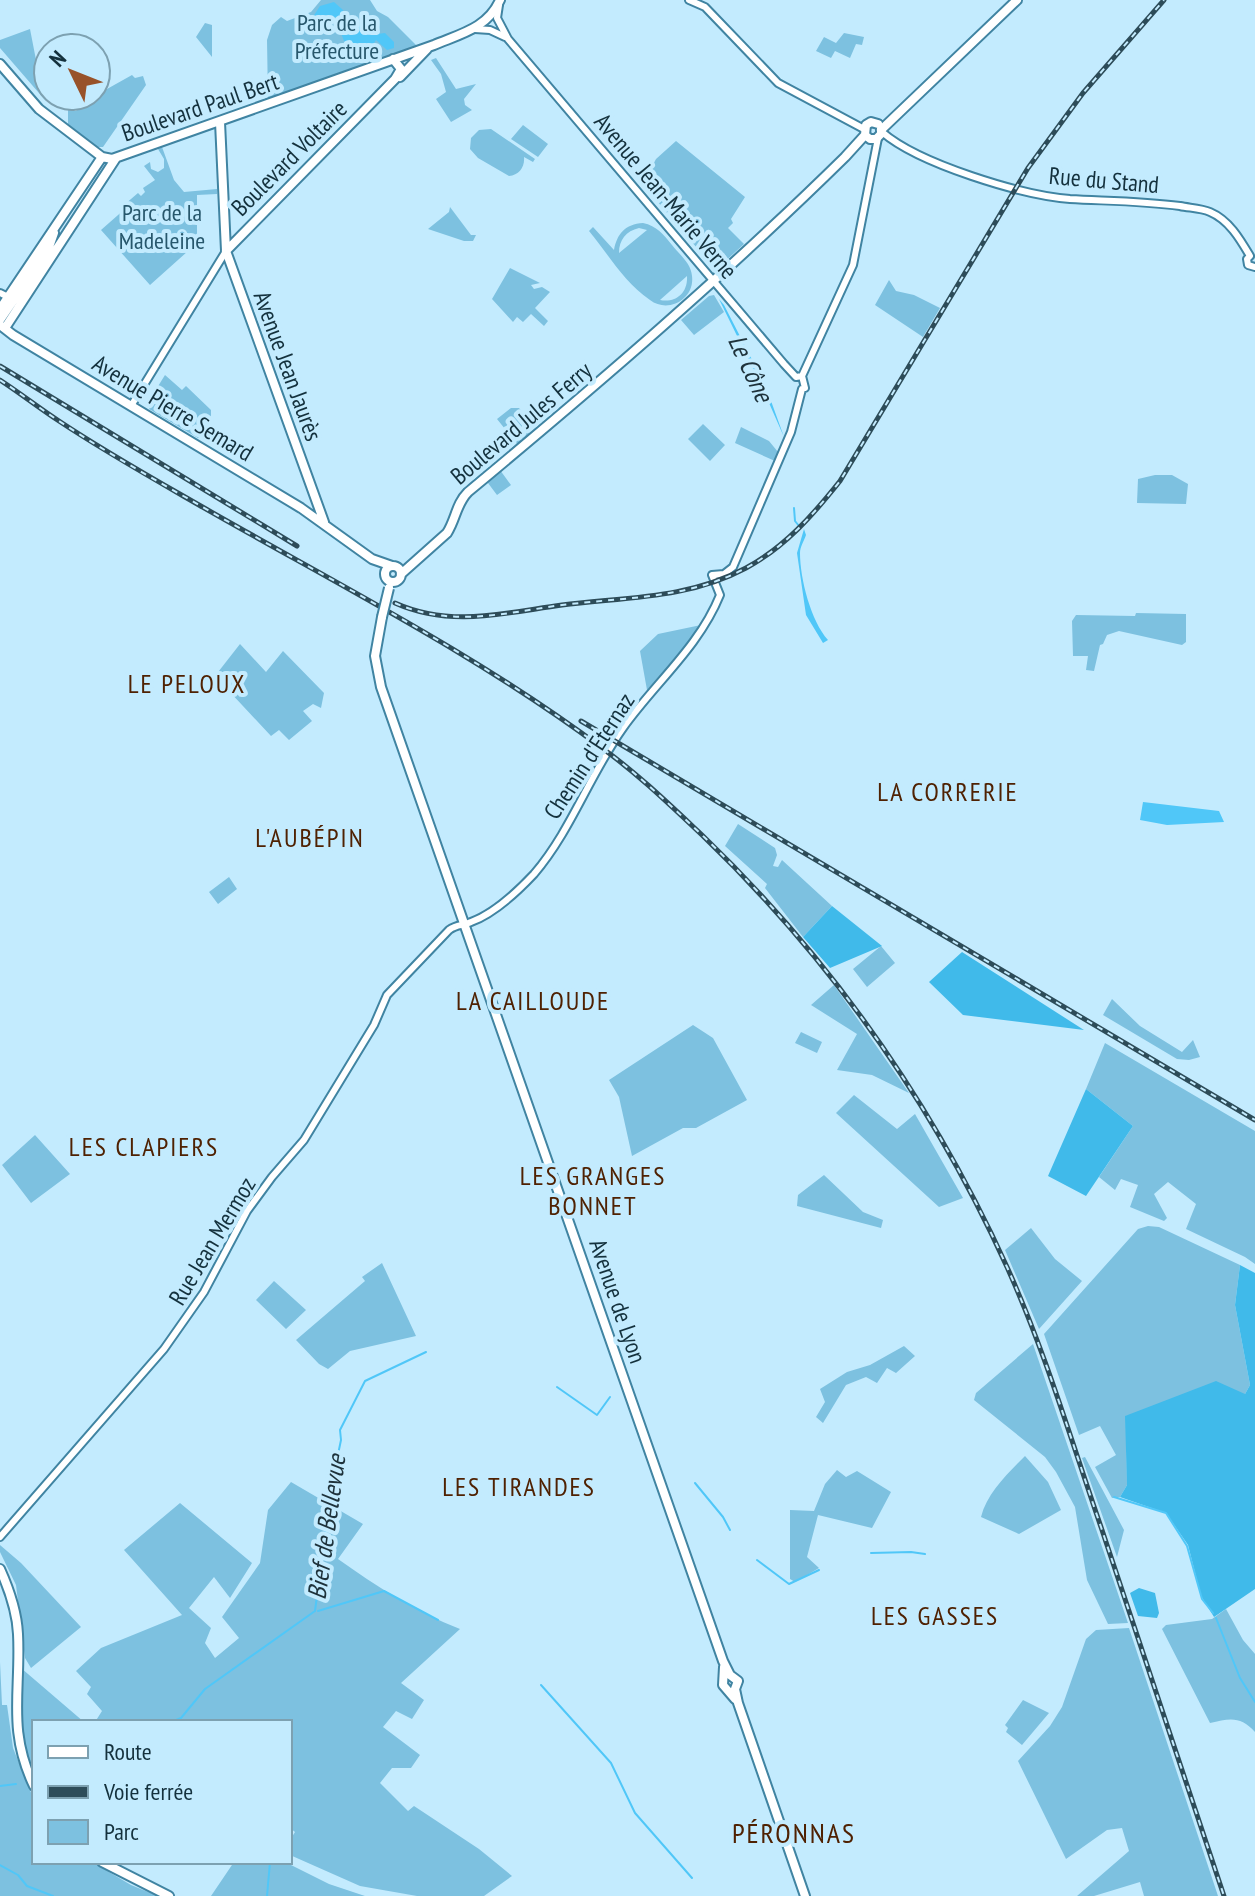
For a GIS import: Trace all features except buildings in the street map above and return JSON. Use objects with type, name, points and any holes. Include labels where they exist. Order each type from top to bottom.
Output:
[{"type":"main road","points":[[874,133],[1009,0]]},
{"type":"main road","points":[[874,133],[1017,0]]},
{"type":"main road","name":"Boulevard Paul Bert","points":[[102,157],[116,158],[434,45],[489,19],[500,1]]},
{"type":"main road","name":"Boulevard Voltaire","points":[[226,251],[381,93],[434,45]]},
{"type":"main road","name":"Boulevard Voltaire","points":[[381,93],[400,71],[393,59]]},
{"type":"main road","points":[[0,64],[39,109],[102,157],[4,295],[0,309]]},
{"type":"main road","name":"Avenue Jean Jaurès","points":[[220,122],[226,251],[313,498],[326,526]]},
{"type":"main road","name":"Boulevard Jules Ferry","points":[[389,581],[447,533],[457,506],[468,492],[627,360],[874,133]]},
{"type":"main road","points":[[2,324],[61,243],[116,158]]},
{"type":"main road","points":[[2,324],[48,250],[59,221]]},
{"type":"main road","points":[[48,250],[54,244],[61,243]]},
{"type":"main road","name":"Avenue Pierre Semard","points":[[2,324],[326,526]]},
{"type":"main road","points":[[303,510],[313,498]]},
{"type":"main road","name":"Avenue Jean Jaurès","points":[[313,498],[313,516]]},
{"type":"main road","points":[[326,526],[372,559],[389,581]]},
{"type":"main road","name":"Boulevard Jules Ferry","points":[[393,566],[404,565],[418,557]]},
{"type":"main road","points":[[372,559],[399,568],[401,574]]},
{"type":"main road","points":[[389,581],[387,568],[393,566]]},
{"type":"main road","name":"Avenue de Lyon","points":[[389,581],[375,656],[377,675],[727,1676],[738,1679],[733,1690],[805,1896]]},
{"type":"main road","points":[[0,1570],[14,1608],[18,1631],[15,1690],[17,1736],[32,1781]]},
{"type":"main road","points":[[106,1864],[169,1896]]},
{"type":"street","name":"Rue du Stand","points":[[689,0],[705,7],[785,89],[936,164],[1016,188],[1067,198],[1132,200],[1208,211],[1229,225],[1253,256],[1247,263],[1255,268]]},
{"type":"street","points":[[500,1],[497,18],[508,39]]},
{"type":"street","points":[[471,30],[490,30],[508,39]]},
{"type":"street","name":"Avenue Jean-Marie Verne","points":[[508,39],[799,377],[795,380],[802,389]]},
{"type":"street","points":[[799,377],[853,265],[874,151],[874,133]]},
{"type":"street","points":[[131,406],[226,251]]},
{"type":"street","name":"Chemin d'Eternaz","points":[[463,923],[470,923],[486,914],[535,872],[566,826],[624,726],[692,645],[719,598],[718,586],[724,574],[733,567],[773,478],[791,432],[802,389]]},
{"type":"street","points":[[718,586],[712,575],[724,574]]},
{"type":"street","name":"Rue Jean Mermoz","points":[[1,1533],[173,1339],[204,1292],[247,1211],[306,1138],[374,1025],[387,995],[449,930],[463,923]]},
{"type":"green space","name":"Parc de la Préfecture","points":[[321,0],[370,0],[377,11],[388,17],[417,46],[268,100],[267,40],[272,25],[281,17],[287,21],[311,12]]},
{"type":"green space","points":[[205,23],[212,25],[212,57],[196,37]]},
{"type":"green space","points":[[30,29],[32,85],[0,48],[0,40]]},
{"type":"green space","points":[[844,33],[864,37],[862,45],[856,44],[850,58],[835,51],[831,58],[816,51],[824,37],[836,43]]},
{"type":"green space","points":[[436,58],[456,89],[476,84],[464,99],[465,105],[472,110],[451,122],[436,99],[446,92],[441,74],[431,60]]},
{"type":"green space","points":[[132,75],[135,78],[143,76],[146,85],[103,147],[97,147],[68,124],[68,112],[112,112],[112,86]]},
{"type":"green space","points":[[523,125],[548,144],[538,157],[511,139]]},
{"type":"green space","points":[[491,129],[535,159],[533,162],[524,157],[521,170],[509,176],[478,158],[470,149],[471,138],[479,130]]},
{"type":"green space","points":[[676,141],[745,197],[728,228],[744,244],[714,268],[640,181],[646,178],[656,159]]},
{"type":"green space","name":"Parc de la Madeleine","points":[[162,147],[174,180],[184,192],[217,189],[217,194],[197,195],[197,243],[150,285],[101,230],[126,208],[124,205],[138,193],[141,196],[145,192],[143,188],[155,180],[144,166],[150,162],[151,169],[158,172],[164,168],[164,159],[158,149]]},
{"type":"green space","points":[[450,207],[471,235],[476,235],[473,241],[428,229],[449,212]]},
{"type":"green space","points":[[643,223],[659,231],[689,267],[692,284],[689,291],[672,305],[657,304],[640,293],[589,231],[593,227],[614,250],[623,231],[631,225]],"holes":[[[639,228],[647,230],[619,253],[624,237]],[[687,276],[680,296],[660,300]]]},
{"type":"green space","points":[[510,268],[540,283],[531,285],[534,289],[542,287],[550,292],[535,308],[548,321],[544,326],[531,314],[523,322],[517,317],[513,322],[492,299]]},
{"type":"green space","points":[[889,280],[896,291],[914,295],[940,308],[923,337],[875,305]]},
{"type":"green space","points":[[714,295],[724,312],[694,335],[681,320]]},
{"type":"green space","points":[[165,375],[182,390],[186,386],[211,410],[211,425],[198,438],[149,409],[154,400],[152,396]]},
{"type":"green space","points":[[511,408],[519,408],[532,425],[531,433],[517,444],[497,419]]},
{"type":"green space","points":[[703,424],[725,445],[710,461],[688,439]]},
{"type":"green space","points":[[741,427],[769,441],[778,452],[775,461],[735,443]]},
{"type":"green space","points":[[500,470],[511,485],[497,495],[488,483]]},
{"type":"green space","points":[[1172,475],[1188,484],[1186,504],[1137,503],[1138,479]]},
{"type":"green space","points":[[1136,613],[1186,614],[1186,642],[1182,645],[1119,631],[1107,635],[1100,645],[1094,671],[1086,670],[1088,656],[1073,656],[1072,621],[1076,615],[1135,616]]},
{"type":"green space","points":[[701,625],[647,690],[640,651],[658,634]]},
{"type":"green space","points":[[240,644],[266,672],[283,651],[324,693],[321,708],[313,704],[303,711],[312,721],[289,740],[279,730],[271,736],[215,676]]},
{"type":"green space","points":[[738,824],[775,848],[777,855],[773,866],[778,867],[782,860],[832,906],[803,937],[765,888],[767,884],[725,846]]},
{"type":"green space","points":[[229,877],[237,889],[218,904],[209,892]]},
{"type":"green space","points":[[881,946],[895,963],[867,987],[853,969]]},
{"type":"green space","points":[[834,985],[909,1093],[872,1075],[837,1070],[857,1034],[811,1005]]},
{"type":"green space","points":[[1112,999],[1140,1026],[1182,1052],[1193,1040],[1200,1057],[1177,1059],[1103,1015]]},
{"type":"green space","points":[[693,1025],[713,1038],[747,1100],[696,1128],[683,1128],[632,1156],[619,1097],[609,1080]]},
{"type":"green space","points":[[801,1032],[822,1042],[817,1053],[795,1043]]},
{"type":"green space","points":[[1105,1043],[1255,1131],[1255,1264],[1186,1229],[1196,1204],[1168,1182],[1154,1194],[1167,1218],[1164,1221],[1130,1207],[1138,1185],[1121,1179],[1115,1190],[1099,1177],[1133,1126],[1086,1089]]},
{"type":"green space","points":[[854,1095],[897,1129],[915,1114],[963,1198],[939,1207],[836,1113]]},
{"type":"green space","points":[[35,1135],[70,1174],[31,1203],[2,1165]]},
{"type":"green space","points":[[824,1175],[863,1212],[883,1220],[881,1228],[797,1206],[798,1195]]},
{"type":"green space","points":[[1159,1227],[1240,1265],[1235,1305],[1250,1385],[1245,1394],[1126,1416],[1127,1485],[1120,1497],[1112,1498],[1095,1467],[1116,1455],[1100,1426],[1079,1435],[1044,1334],[1138,1229]]},
{"type":"green space","points":[[1031,1228],[1055,1259],[1082,1281],[1039,1329],[1005,1250]]},
{"type":"green space","points":[[382,1263],[416,1336],[350,1351],[328,1369],[319,1364],[296,1340],[365,1281],[362,1277]]},
{"type":"green space","points":[[274,1281],[306,1310],[286,1329],[256,1300]]},
{"type":"green space","points":[[1033,1344],[1128,1623],[1108,1624],[1087,1580],[1075,1507],[1056,1472],[1045,1457],[974,1400],[976,1393]]},
{"type":"green space","points":[[904,1346],[915,1356],[896,1373],[887,1368],[877,1383],[866,1377],[846,1385],[823,1423],[816,1417],[825,1402],[820,1389],[847,1372],[870,1365]]},
{"type":"green space","points":[[1025,1456],[1048,1482],[1061,1510],[1019,1534],[981,1517],[993,1492]]},
{"type":"green space","points":[[1085,1457],[1124,1530],[1117,1557],[1082,1458]]},
{"type":"green space","points":[[837,1470],[846,1477],[857,1471],[891,1492],[872,1528],[818,1515],[807,1557],[819,1568],[795,1582],[790,1579],[790,1510],[814,1511],[825,1484]]},
{"type":"green space","points":[[291,1482],[363,1524],[338,1559],[397,1598],[460,1629],[401,1683],[424,1700],[412,1719],[396,1711],[383,1727],[420,1755],[411,1768],[392,1768],[380,1783],[408,1811],[414,1806],[479,1849],[512,1876],[484,1896],[417,1896],[360,1886],[292,1856],[295,1832],[292,1830],[292,1720],[96,1720],[102,1711],[87,1694],[91,1687],[76,1671],[101,1648],[182,1615],[124,1550],[180,1503],[252,1563],[230,1598],[214,1577],[189,1608],[211,1628],[205,1643],[215,1658],[239,1638],[222,1617],[260,1563],[268,1510]]},
{"type":"green space","points":[[0,1545],[81,1627],[31,1668],[25,1658],[16,1585],[0,1552]]},
{"type":"green space","points":[[1226,1609],[1243,1640],[1255,1654],[1255,1732],[1245,1723],[1235,1720],[1210,1723],[1162,1629],[1166,1625],[1212,1619]]},
{"type":"green space","points":[[1129,1628],[1218,1896],[1144,1896],[1140,1882],[1094,1896],[1077,1896],[1129,1851],[1122,1828],[1107,1830],[1066,1859],[1018,1761],[1050,1726],[1062,1707],[1086,1639],[1096,1630]]},
{"type":"green space","points":[[0,1662],[2,1705],[7,1705],[13,1748],[32,1795],[32,1864],[95,1864],[131,1885],[158,1896],[0,1896]]},
{"type":"green space","points":[[21,1668],[82,1720],[32,1720],[32,1765],[25,1745],[20,1707]]},
{"type":"green space","points":[[1023,1700],[1049,1713],[1022,1745],[1006,1732],[1008,1728],[1005,1725]]},
{"type":"green space","points":[[233,1864],[289,1864],[329,1884],[365,1896],[211,1896]]},
{"type":"shaded area","points":[[334,2],[343,10],[348,28],[364,25],[377,34],[385,33],[394,42],[394,48],[387,50],[376,40],[367,54],[362,56],[361,46],[351,48],[344,41],[335,17],[309,23],[320,6]]},
{"type":"shaded area","name":"Le Cône","points":[[719,299],[766,387],[784,437],[762,387]]},
{"type":"shaded area","points":[[804,529],[806,535],[800,553],[802,575],[812,611],[828,640],[823,643],[806,615],[797,553]]},
{"type":"shaded area","points":[[1143,802],[1219,811],[1224,822],[1167,825],[1140,820]]},
{"type":"shaded area","points":[[832,906],[882,946],[830,968],[803,937]]},
{"type":"shaded area","points":[[962,952],[1084,1030],[963,1015],[929,982]]},
{"type":"shaded area","points":[[1086,1089],[1133,1126],[1086,1196],[1048,1176]]},
{"type":"shaded area","points":[[1240,1265],[1255,1273],[1255,1589],[1214,1617],[1201,1596],[1188,1545],[1166,1513],[1120,1497],[1127,1485],[1125,1416],[1216,1381],[1245,1394],[1250,1385],[1235,1305]]},
{"type":"shaded area","points":[[1139,1588],[1155,1593],[1157,1618],[1138,1616],[1130,1593]]},
{"type":"waterway","name":"Le Cône","points":[[794,508],[795,521],[799,526]]},
{"type":"waterway","name":"Bief de Bellevue","points":[[176,1720],[205,1689],[315,1611],[340,1430],[365,1381],[426,1352]]},
{"type":"waterway","name":"Bief de Bellevue","points":[[557,1387],[597,1415],[610,1397]]},
{"type":"waterway","name":"Bief de Bellevue","points":[[695,1483],[730,1530]]},
{"type":"waterway","name":"Bief de Bellevue","points":[[1114,1497],[1166,1513],[1187,1546],[1202,1599],[1213,1613]]},
{"type":"waterway","name":"Bief de Bellevue","points":[[871,1553],[925,1554]]},
{"type":"waterway","name":"Bief de Bellevue","points":[[757,1560],[789,1584],[819,1570]]},
{"type":"waterway","points":[[318,1611],[384,1591],[438,1620]]},
{"type":"waterway","name":"Bief de Bellevue","points":[[1216,1618],[1240,1678],[1255,1702]]},
{"type":"waterway","points":[[541,1685],[611,1763],[635,1813],[692,1878]]},
{"type":"waterway","name":"Bief de Bellevue","points":[[0,1786],[16,1784]]},
{"type":"waterway","points":[[267,1896],[270,1864]]},
{"type":"waterway","points":[[0,1865],[18,1875],[27,1886],[53,1896]]},
{"type":"railway","points":[[395,603],[416,611],[457,617],[656,595],[702,586],[724,578],[760,560],[786,540],[840,481],[1028,168],[1083,93],[1164,0]]},
{"type":"railway","points":[[0,366],[297,546]]},
{"type":"railway","points":[[0,380],[128,464],[455,650],[602,748],[641,779],[749,882],[836,983],[912,1091],[946,1148],[978,1207],[1021,1299],[1057,1396],[1224,1896]]},
{"type":"railway","points":[[581,721],[1255,1120]]},
{"type":"district","name":"LE PELOUX","points":[[187,683]]},
{"type":"district","name":"LA CORRERIE","points":[[948,791]]},
{"type":"district","name":"L'AUBÉPIN","points":[[310,837]]},
{"type":"district","name":"LA CAILLOUDE","points":[[533,1000]]},
{"type":"district","name":"LES CLAPIERS","points":[[144,1146]]},
{"type":"district","name":"LES GRANGES BONNET","points":[[593,1190]]},
{"type":"district","name":"LES TIRANDES","points":[[519,1486]]},
{"type":"district","name":"LES GASSES","points":[[935,1615]]},
{"type":"district","name":"PÉRONNAS","points":[[794,1832]]}]
